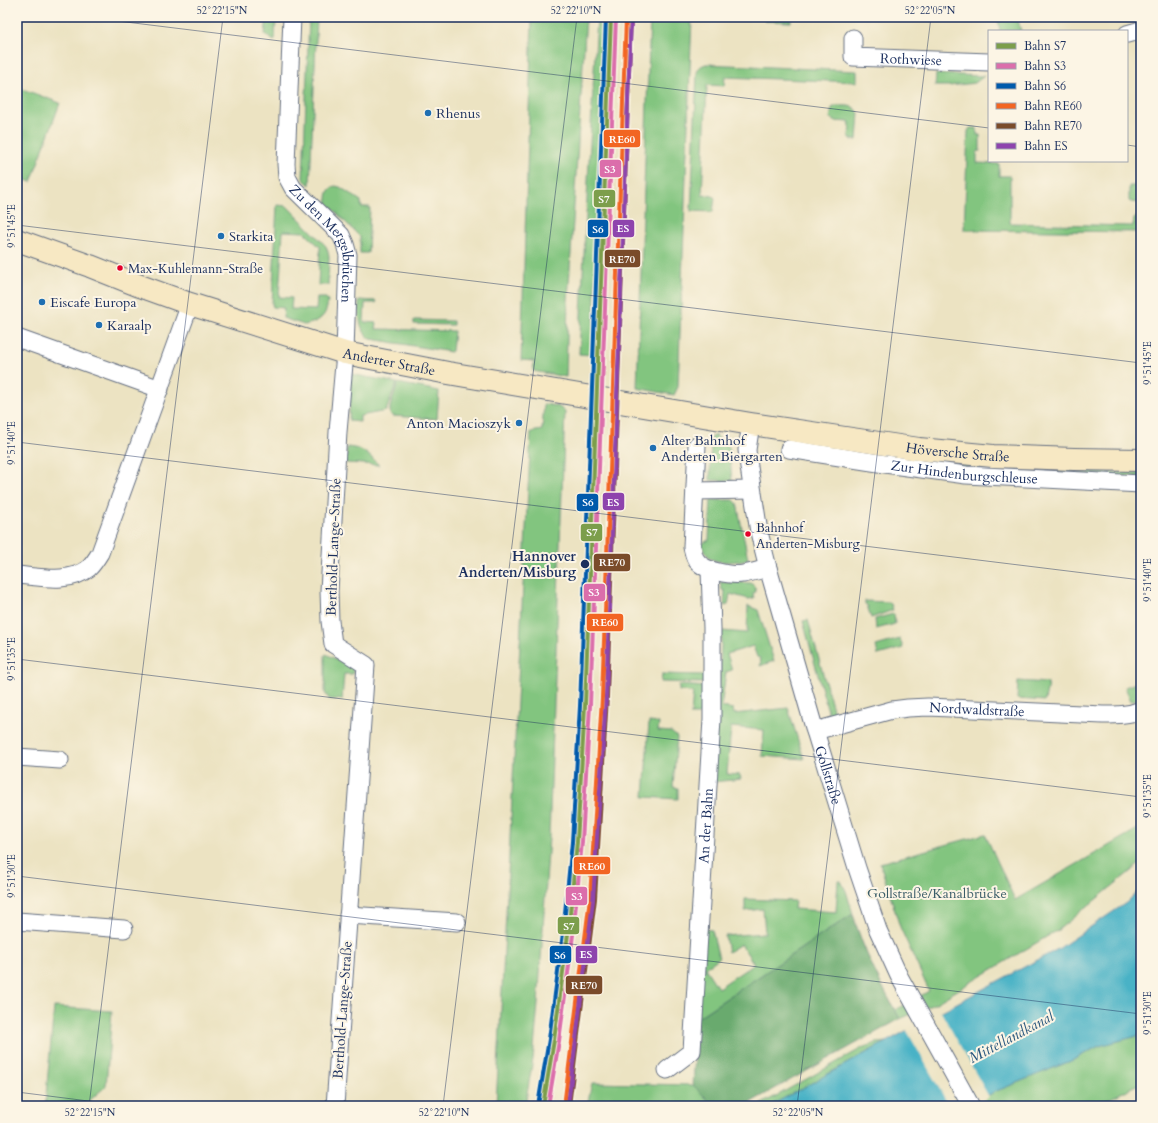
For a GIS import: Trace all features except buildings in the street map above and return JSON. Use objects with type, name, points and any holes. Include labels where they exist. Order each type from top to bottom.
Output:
[{"type":"main road","name":"Anderter Straße","points":[[17,240],[190,304],[345,353],[448,373],[776,428]]},
{"type":"main road","name":"Höversche Straße","points":[[776,428],[919,449],[1074,459],[1141,460]]},
{"type":"street","name":"Zu den Mergelbrüchen","points":[[292,17],[286,164],[287,177],[293,188],[341,235],[345,244],[348,255],[345,353]]},
{"type":"street","points":[[1128,34],[1141,30]]},
{"type":"street","name":"Rothwiese","points":[[853,38],[853,57],[988,62]]},
{"type":"street","points":[[17,576],[54,579],[67,578],[80,574],[90,567],[100,553],[190,304]]},
{"type":"street","points":[[17,338],[160,389]]},
{"type":"street","name":"Berthold-Lange-Straße","points":[[335,1106],[366,665],[333,644],[330,621],[329,591],[331,546],[338,432],[345,353]]},
{"type":"street","name":"Gollstraße","points":[[751,424],[747,450],[759,532],[815,731],[855,861],[878,930],[898,976],[971,1106]]},
{"type":"street","points":[[697,445],[692,547],[695,560],[701,566],[720,572],[743,574],[768,568]]},
{"type":"street","name":"Zur Hindenburgschleuse","points":[[789,449],[966,475],[1141,484]]},
{"type":"street","points":[[695,491],[752,490]]},
{"type":"street","name":"An der Bahn","points":[[667,1070],[692,1051],[712,719],[710,570]]},
{"type":"street","name":"Nordwaldstraße","points":[[815,731],[892,710],[908,708],[928,707],[1103,715],[1120,715],[1134,713],[1141,710]]},
{"type":"street","points":[[17,757],[60,760]]},
{"type":"street","points":[[348,915],[457,922]]},
{"type":"street","points":[[17,921],[124,929]]},
{"type":"green space","points":[[267,17],[276,17],[274,41],[265,34]]},
{"type":"green space","points":[[309,17],[317,17],[310,185],[303,179]]},
{"type":"green space","points":[[532,17],[586,17],[568,300],[566,377],[533,371],[534,361],[521,360]]},
{"type":"green space","points":[[597,17],[605,17],[593,355],[579,354]]},
{"type":"green space","points":[[650,17],[692,17],[678,387],[674,395],[637,388]]},
{"type":"green space","points":[[765,17],[791,17],[791,22],[765,21]]},
{"type":"green space","points":[[1000,17],[1017,17],[1021,30],[1000,30],[998,19]]},
{"type":"green space","points":[[706,64],[857,71],[857,82],[725,77],[724,86],[707,85],[702,195],[713,196],[715,198],[713,212],[691,211],[697,73],[700,67]]},
{"type":"green space","points":[[936,74],[984,76],[975,83],[935,86]]},
{"type":"green space","points":[[17,87],[60,103],[31,182],[17,177]]},
{"type":"green space","points":[[836,106],[852,107],[859,113],[857,140],[852,140],[852,138],[849,138],[850,122],[833,121],[833,119],[830,118],[832,108]]},
{"type":"green space","points":[[970,128],[977,128],[977,135],[980,135],[980,151],[977,152],[977,163],[999,164],[999,176],[1010,176],[1010,223],[1133,226],[1134,219],[1136,217],[1140,217],[1136,226],[1141,226],[1141,232],[964,230],[968,131]]},
{"type":"green space","points":[[1129,186],[1141,186],[1141,203],[1129,201]]},
{"type":"green space","points":[[332,187],[340,187],[361,201],[361,207],[370,207],[368,253],[360,253],[360,237],[327,203],[327,195]]},
{"type":"green space","points":[[277,205],[287,206],[326,246],[328,252],[328,285],[318,285],[320,247],[304,232],[283,231],[279,297],[292,298],[291,309],[316,310],[317,298],[326,298],[328,300],[326,310],[322,317],[310,324],[304,325],[283,318],[284,308],[273,307],[272,304]]},
{"type":"green space","points":[[359,300],[377,301],[376,303],[365,303],[364,322],[377,323],[376,329],[454,331],[452,351],[371,339],[361,327],[359,317]]},
{"type":"green space","points":[[414,320],[453,321],[453,325],[414,324]]},
{"type":"green space","points":[[351,374],[397,383],[386,411],[360,416],[360,422],[349,421]]},
{"type":"green space","points":[[398,383],[439,391],[437,419],[393,416],[390,414],[390,407]]},
{"type":"green space","points":[[544,404],[557,406],[565,411],[549,837],[538,1004],[533,1059],[525,1106],[496,1106],[531,432],[542,430]]},
{"type":"green space","points":[[714,435],[729,447],[732,481],[710,480],[711,438]]},
{"type":"green space","points":[[789,440],[1057,468],[1141,473],[1141,477],[976,470],[788,443]]},
{"type":"green space","points":[[347,447],[364,452],[379,465],[346,463]]},
{"type":"green space","points":[[711,500],[734,500],[737,503],[748,559],[734,562],[723,562],[710,558],[705,551],[701,544],[709,540]]},
{"type":"green space","points":[[720,582],[751,583],[755,587],[756,592],[753,593],[754,598],[749,599],[730,594],[728,605],[724,606],[725,591],[722,590]]},
{"type":"green space","points":[[865,601],[888,602],[891,604],[893,610],[871,618]]},
{"type":"green space","points":[[748,606],[758,610],[774,661],[760,666],[760,658],[757,657],[753,646],[727,654],[732,670],[726,672],[721,707],[733,709],[734,714],[788,708],[804,759],[762,756],[764,730],[731,727],[727,774],[740,775],[741,779],[713,782],[722,631],[747,633]]},
{"type":"green space","points":[[894,614],[895,624],[876,629],[875,619]]},
{"type":"green space","points":[[808,620],[834,713],[829,715],[803,621]]},
{"type":"green space","points":[[900,639],[903,648],[878,655],[876,646]]},
{"type":"green space","points":[[326,654],[353,668],[353,674],[344,674],[342,700],[329,699],[325,693]]},
{"type":"green space","points":[[662,674],[705,675],[706,683],[661,682]]},
{"type":"green space","points":[[1018,681],[1048,683],[1045,701],[1017,699]]},
{"type":"green space","points":[[1141,681],[1141,698],[1131,701],[1125,687]]},
{"type":"green space","points":[[679,685],[706,687],[706,712],[699,715],[691,715],[693,692],[679,691]]},
{"type":"green space","points":[[649,722],[659,723],[658,731],[671,732],[677,737],[673,787],[678,788],[678,799],[644,797]]},
{"type":"green space","name":"Gollstraße/Kanalbrücke","points":[[1141,827],[1141,863],[1058,930],[936,1003],[900,1019],[895,1010],[929,991],[900,927],[880,863],[985,834],[1015,900]]},
{"type":"green space","points":[[838,881],[841,881],[846,891],[853,914],[697,1018],[702,929],[712,930],[719,958],[705,968],[718,988],[754,964],[741,944],[728,952],[725,936],[765,933],[763,909],[745,911],[745,899],[795,901],[794,909],[836,912]]},
{"type":"green space","points":[[853,914],[867,955],[879,981],[900,1019],[744,1106],[714,1106],[693,1085],[697,1018]]},
{"type":"green space","points":[[54,1007],[112,1011],[106,1086],[89,1101],[88,1106],[45,1106]]},
{"type":"green space","points":[[1141,1035],[1141,1083],[1095,1106],[969,1106],[994,1092],[1073,1060],[1099,1046]]},
{"type":"green space","points":[[886,1042],[770,1106],[758,1106],[864,1047],[876,1043]]},
{"type":"green space","points":[[592,1083],[693,1085],[714,1106],[587,1106]]},
{"type":"water","name":"Mittellandkanal","points":[[1141,888],[1141,1035],[1099,1046],[1073,1060],[994,1092],[969,1106],[770,1106],[1058,949],[1126,903]]},
{"type":"pier","points":[[940,1010],[989,1097],[973,1106],[949,1106],[906,1029]]},
{"type":"rail line","name":"S6","points":[[538,1105],[549,1039],[563,933],[572,842],[580,706],[606,17]]},
{"type":"rail line","name":"S7","points":[[543,1106],[554,1040],[568,934],[577,842],[585,706],[611,17]]},
{"type":"rail line","name":"S3","points":[[548,1106],[559,1041],[573,935],[582,842],[590,706],[616,17]]},
{"type":"rail line","name":"RE60","points":[[564,1106],[590,898],[602,697],[626,17]]},
{"type":"rail line","name":"RE70","points":[[569,1106],[595,899],[607,697],[631,17]]},
{"type":"rail line","name":"ES","points":[[568,1105],[593,901],[606,697],[631,17]]},
{"type":"place","name":"Rhenus","points":[[428,113]]},
{"type":"place","name":"Starkita","points":[[221,236]]},
{"type":"place","name":"Max-Kuhlemann-Straße","points":[[120,268]]},
{"type":"place","name":"Eiscafe Europa","points":[[42,302]]},
{"type":"place","name":"Karaalp","points":[[99,325]]},
{"type":"place","name":"Anton Macioszyk","points":[[519,423]]},
{"type":"place","name":"Alter Bahnhof Anderten Biergarten","points":[[653,448]]},
{"type":"place","name":"Bahnhof Anderten-Misburg","points":[[748,534]]},
{"type":"place","name":"Hannover Anderten/Misburg","points":[[585,564]]}]
